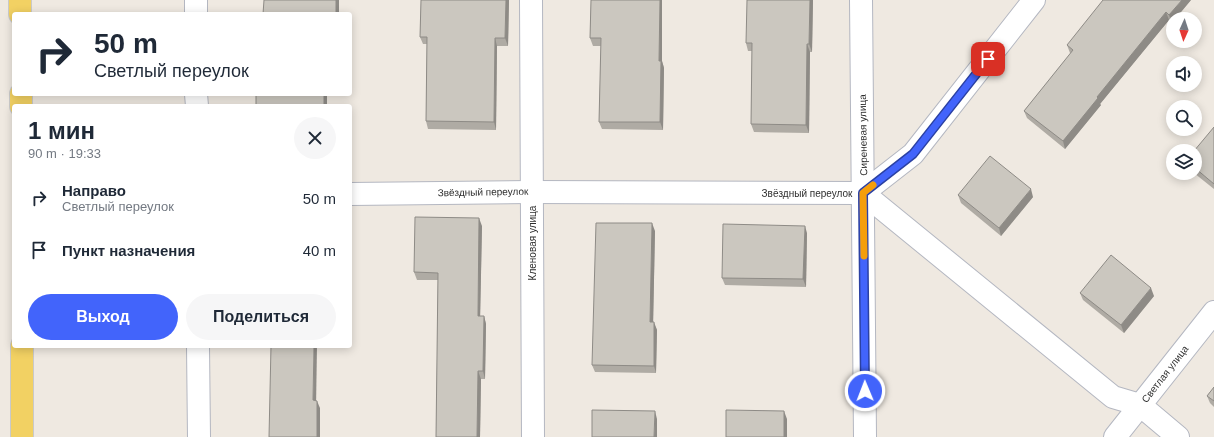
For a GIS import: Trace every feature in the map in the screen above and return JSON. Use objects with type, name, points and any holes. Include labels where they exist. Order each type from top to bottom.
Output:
[{"type":"main road","points":[[20,0],[20,12]]},
{"type":"main road","points":[[22,348],[22,437]]},
{"type":"street","points":[[196,0],[196,12]]},
{"type":"street","name":"Кленовая улица","points":[[531,0],[533,437]]},
{"type":"street","name":"Сиреневая улица","points":[[861,0],[865,437]]},
{"type":"street","points":[[863,193],[913,154],[1034,0]]},
{"type":"street","name":"Звёздный переулок","points":[[352,194],[531,192],[863,193],[1113,397],[1140,405],[1178,437]]},
{"type":"street","name":"Светлая улица","points":[[1115,437],[1214,312]]},
{"type":"street","points":[[198,348],[199,437]]},
{"type":"building","points":[[264,0],[336,0],[336,12],[263,12]]},
{"type":"building","points":[[421,0],[506,0],[505,38],[495,38],[494,122],[426,121],[427,37],[420,37]]},
{"type":"building","points":[[591,0],[660,0],[660,122],[599,122],[601,38],[590,38]]},
{"type":"building","points":[[747,0],[810,0],[809,44],[807,44],[806,125],[751,124],[752,43],[746,43]]},
{"type":"building","points":[[1103,0],[1182,0],[1172,12],[1166,12],[1063,141],[1024,111],[1073,50],[1067,45]]},
{"type":"building","points":[[256,96],[324,96],[324,104],[256,104]]},
{"type":"building","points":[[1214,127],[1214,184],[1202,174],[1202,144],[1200,144]]},
{"type":"building","points":[[990,156],[1031,189],[999,228],[958,195]]},
{"type":"building","points":[[415,217],[479,218],[478,316],[484,316],[483,371],[478,371],[477,437],[436,437],[438,273],[414,272]]},
{"type":"building","points":[[596,223],[652,223],[650,322],[654,322],[654,366],[592,365]]},
{"type":"building","points":[[723,224],[805,226],[803,279],[722,278]]},
{"type":"building","points":[[1111,255],[1151,288],[1121,325],[1080,293]]},
{"type":"building","points":[[271,348],[314,348],[313,400],[317,401],[317,437],[269,437]]},
{"type":"building","points":[[1214,387],[1214,401],[1207,396]]},
{"type":"building","points":[[592,410],[655,411],[654,437],[592,437]]},
{"type":"building","points":[[726,410],[784,411],[784,437],[726,437]]},
{"type":"slow traffic","points":[[864,256],[863,193],[873,185]]},
{"type":"route","points":[[865,391],[863,193],[913,154],[988,59]]}]
